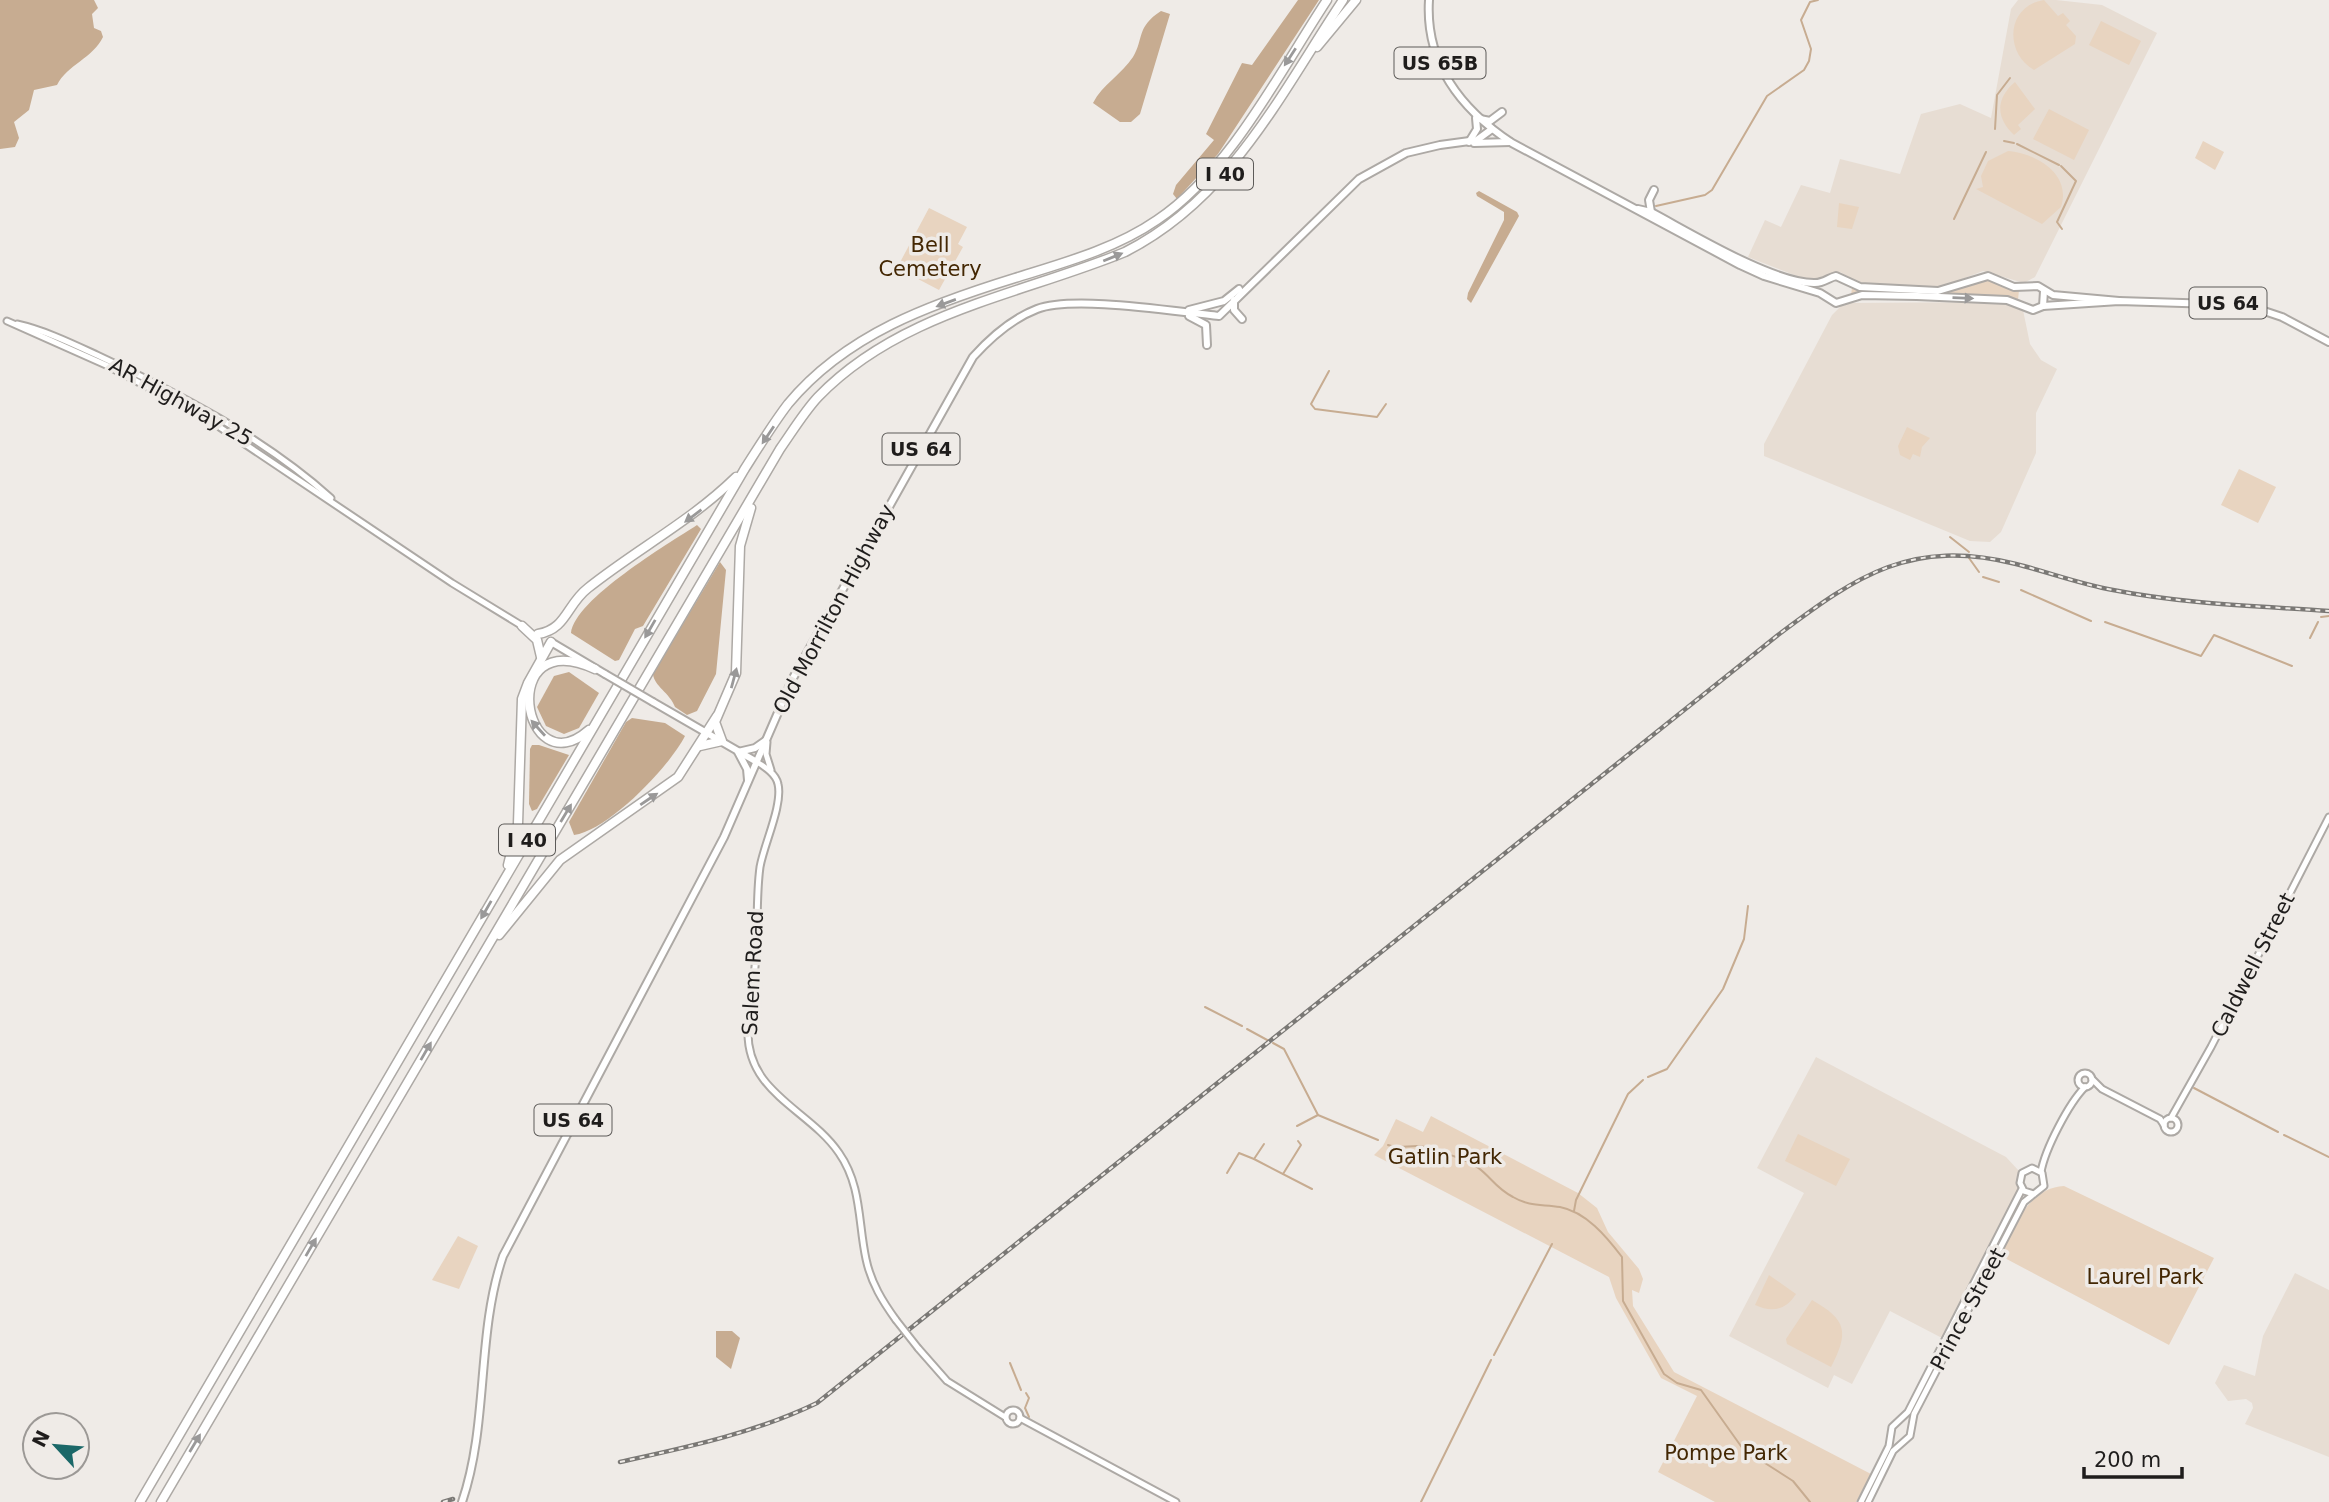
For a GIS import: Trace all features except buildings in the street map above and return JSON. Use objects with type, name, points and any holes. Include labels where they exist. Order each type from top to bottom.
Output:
[{"type":"highway","name":"I 40","points":[[140,1502],[744,470],[788,405],[820,371],[853,345],[887,325],[1104,248],[1157,220],[1191,192],[1225,154],[1327,0]]},
{"type":"highway","name":"I 40","points":[[161,1502],[780,449],[816,399],[856,364],[886,342],[910,329],[1125,253],[1188,212],[1212,190],[1237,160],[1343,0]]},
{"type":"highway","points":[[1284,88],[1356,0]]},
{"type":"highway","points":[[694,754],[732,688],[737,666],[742,535],[753,503],[780,449]]},
{"type":"highway","points":[[538,634],[556,629],[571,605],[589,587],[700,510],[744,470]]},
{"type":"highway","points":[[522,626],[537,640],[541,659]]},
{"type":"highway","points":[[498,889],[512,854],[518,827],[521,704],[526,687],[551,642]]},
{"type":"highway","points":[[595,669],[572,660],[550,663],[534,681],[528,707],[537,730],[556,741],[577,738],[595,723]]},
{"type":"highway","points":[[478,963],[554,865],[670,784],[704,743],[722,741],[716,729],[716,716]]},
{"type":"main road","name":"US 65B","points":[[1429,0],[1433,42],[1444,75],[1459,99],[1475,117],[1492,129]]},
{"type":"main road","points":[[1469,142],[1477,130],[1475,117],[1489,121],[1502,112]]},
{"type":"main road","name":"Old Morrilton Highway","points":[[462,1502],[475,1453],[493,1294],[503,1256],[724,837],[798,669],[956,387],[988,339],[1004,326],[1039,308],[1072,303],[1219,316],[1344,192],[1376,168],[1426,148],[1482,139],[1492,129]]},
{"type":"main road","name":"US 64","points":[[1492,129],[1510,142],[1762,275],[1824,295]]},
{"type":"main road","name":"US 64","points":[[1469,142],[1485,145],[1510,142]]},
{"type":"main road","points":[[1651,212],[1649,200],[1654,190]]},
{"type":"main road","name":"US 64","points":[[1638,209],[1651,212],[1767,270],[1805,282],[1826,281]]},
{"type":"main road","points":[[1170,311],[1207,307],[1224,301],[1273,261]]},
{"type":"main road","points":[[1984,275],[2014,287],[2038,286],[2044,291],[2043,306],[2033,310],[2007,300],[1862,295],[1833,303],[1824,295],[1826,281],[1836,276],[1860,287],[1938,291],[1984,275]]},
{"type":"main road","points":[[1846,299],[1849,289],[1847,282]]},
{"type":"main road","points":[[2022,305],[2020,298],[2025,287]]},
{"type":"main road","name":"US 64","points":[[2044,291],[2053,295],[2119,301]]},
{"type":"main road","points":[[1234,299],[1234,310],[1242,319]]},
{"type":"main road","name":"US 64","points":[[2043,306],[2056,302],[2119,301],[2254,306],[2282,317],[2329,342]]},
{"type":"main road","points":[[1170,311],[1203,322],[1208,331],[1207,345]]},
{"type":"main road","name":"AR Highway 25","points":[[3,320],[77,346],[173,393],[261,447],[341,507],[452,583],[551,642]]},
{"type":"main road","points":[[551,642],[707,732],[772,773]]},
{"type":"main road","points":[[738,752],[755,748],[767,739]]},
{"type":"main road","name":"Salem Road","points":[[767,739],[766,757],[777,779],[779,793],[760,870],[748,1031],[750,1049],[766,1087],[820,1130],[845,1163],[860,1207],[868,1267],[878,1293],[897,1321],[947,1381],[1007,1414]]},
{"type":"main road","points":[[738,752],[747,769],[748,782]]},
{"type":"main road","points":[[748,782],[758,771],[772,773]]},
{"type":"main road","name":"Caldwell Street","points":[[2102,1088],[2168,1120],[2176,1112],[2329,817]]},
{"type":"main road","points":[[2074,1101],[2078,1082],[2084,1073],[2102,1088]]},
{"type":"main road","points":[[2044,1159],[2034,1168],[2022,1173],[2022,1189],[2034,1194],[2044,1186],[2041,1172],[2044,1159],[2074,1101],[2092,1079]]},
{"type":"main road","points":[[2078,1082],[2102,1088]]},
{"type":"main road","points":[[2034,1168],[2041,1172]]},
{"type":"main road","name":"Prince Street","points":[[1899,1422],[1908,1412],[2022,1189]]},
{"type":"main road","name":"Prince Street","points":[[1910,1429],[1912,1418],[1973,1298],[2024,1202],[2034,1194]]},
{"type":"main road","points":[[1995,1257],[2003,1230]]},
{"type":"main road","points":[[1973,1298],[1986,1269],[1986,1260]]},
{"type":"main road","points":[[1955,1334],[1962,1308]]},
{"type":"main road","points":[[1927,1388],[1939,1352]]},
{"type":"main road","points":[[1019,1420],[1011,1424],[1007,1414],[1016,1410],[1019,1420],[1177,1502]]},
{"type":"main road","points":[[1861,1502],[1893,1426],[1899,1422],[1905,1423],[1910,1429],[1909,1437],[1893,1451],[1868,1502]]},
{"type":"main road","points":[[1891,1436],[1902,1442]]},
{"type":"shaded area","points":[[0,0],[94,0],[98,8],[92,14],[94,28],[101,31],[103,37],[93,51],[67,72],[57,85],[34,90],[29,110],[14,122],[19,138],[15,147],[0,149]]},
{"type":"shaded area","points":[[1298,0],[1319,0],[1218,154],[1177,199],[1173,194],[1176,185],[1214,140],[1206,134],[1242,63],[1252,65]]},
{"type":"shaded area","points":[[2018,0],[2056,0],[2102,5],[2157,33],[2035,277],[2024,283],[1983,271],[1939,288],[1907,287],[1860,283],[1840,272],[1818,279],[1802,278],[1748,257],[1765,220],[1781,227],[1801,185],[1830,193],[1840,159],[1900,174],[1921,114],[1960,104],[1991,118],[2011,9]]},
{"type":"shaded area","points":[[1161,11],[1170,14],[1140,114],[1131,122],[1120,122],[1093,103],[1133,57],[1144,28]]},
{"type":"shaded area","points":[[1479,191],[1517,212],[1519,216],[1471,303],[1467,299],[1468,293],[1504,220],[1504,212],[1477,196]]},
{"type":"shaded area","points":[[2006,302],[2023,310],[2030,344],[2041,360],[2057,369],[2036,413],[2036,453],[2001,532],[1990,542],[1970,541],[1764,456],[1764,444],[1832,315],[1844,303]]},
{"type":"shaded area","points":[[697,525],[701,529],[643,626],[635,629],[619,660],[615,661],[571,633],[576,619],[605,589]]},
{"type":"shaded area","points":[[720,562],[726,570],[716,674],[697,711],[687,715],[675,707],[653,674]]},
{"type":"shaded area","points":[[569,672],[599,693],[579,728],[564,734],[546,726],[537,707],[554,676]]},
{"type":"shaded area","points":[[632,718],[665,723],[685,736],[666,764],[637,795],[604,822],[574,835],[569,822],[626,722]]},
{"type":"shaded area","points":[[532,745],[569,755],[537,809],[532,811],[529,804],[530,749]]},
{"type":"shaded area","points":[[1816,1057],[2006,1157],[2019,1171],[2018,1191],[1942,1338],[1890,1311],[1852,1384],[1834,1375],[1828,1388],[1729,1336],[1804,1193],[1757,1168]]},
{"type":"shaded area","points":[[2295,1273],[2329,1290],[2329,1457],[2245,1424],[2253,1408],[2252,1403],[2246,1399],[2228,1401],[2215,1383],[2224,1365],[2255,1376],[2263,1336]]},
{"type":"shaded area","points":[[716,1331],[732,1331],[740,1338],[731,1369],[716,1357]]},
{"type":"green space","points":[[2044,0],[2058,16],[2063,13],[2070,21],[2066,25],[2076,36],[2075,44],[2034,70],[2018,53],[2014,31],[2016,20],[2022,11],[2031,4]]},
{"type":"green space","points":[[2101,21],[2141,41],[2129,65],[2089,45]]},
{"type":"green space","points":[[2015,82],[2035,109],[2018,125],[2021,129],[2014,135],[2004,122],[2000,109],[2004,96]]},
{"type":"green space","points":[[2049,109],[2089,130],[2074,160],[2033,139]]},
{"type":"green space","points":[[2203,141],[2224,152],[2215,170],[2195,158]]},
{"type":"green space","points":[[2008,151],[2040,161],[2056,175],[2061,185],[2061,207],[2042,224],[1976,189],[1983,187],[1981,176],[1988,161]]},
{"type":"green space","points":[[1839,203],[1859,207],[1852,229],[1837,227]]},
{"type":"green space","name":"Bell Cemetery","points":[[929,208],[967,227],[958,244],[963,247],[939,290],[897,268]]},
{"type":"green space","points":[[1988,278],[2019,290],[2018,300],[1851,295],[1852,288],[1938,293]]},
{"type":"green space","points":[[1907,427],[1930,438],[1922,447],[1920,457],[1913,454],[1910,460],[1900,455],[1898,446]]},
{"type":"green space","points":[[2239,469],[2276,487],[2258,523],[2221,505]]},
{"type":"green space","points":[[1431,1116],[1578,1193],[1597,1208],[1608,1232],[1639,1269],[1643,1279],[1639,1293],[1632,1290],[1633,1306],[1674,1372],[1871,1474],[1856,1502],[1715,1502],[1658,1472],[1697,1396],[1661,1378],[1616,1298],[1609,1277],[1374,1155],[1383,1146],[1396,1119],[1423,1132]]},
{"type":"green space","points":[[1798,1134],[1850,1159],[1836,1186],[1785,1161]]},
{"type":"green space","name":"Laurel Park","points":[[2064,1186],[2214,1258],[2169,1345],[1999,1255],[2017,1221],[2032,1201],[2051,1188]]},
{"type":"green space","points":[[458,1236],[478,1246],[459,1289],[432,1280]]},
{"type":"green space","points":[[1769,1275],[1796,1294],[1783,1307],[1767,1309],[1755,1305]]},
{"type":"green space","points":[[1812,1300],[1832,1314],[1841,1328],[1841,1345],[1831,1367],[1787,1344],[1786,1339]]},
{"type":"waterway","points":[[1656,206],[1705,195],[1712,190],[1767,96],[1804,70],[1811,49],[1801,20],[1810,2],[1818,0]]},
{"type":"waterway","points":[[1995,129],[1997,95],[2010,78]]},
{"type":"waterway","points":[[2004,141],[2014,143]]},
{"type":"waterway","points":[[2017,144],[2059,165]]},
{"type":"waterway","points":[[1954,219],[1986,152]]},
{"type":"waterway","points":[[2061,166],[2076,181],[2057,222],[2062,229]]},
{"type":"waterway","points":[[1329,371],[1311,404],[1315,409],[1377,417],[1386,404]]},
{"type":"waterway","points":[[1950,537],[1969,552]]},
{"type":"waterway","points":[[1969,558],[1979,572]]},
{"type":"waterway","points":[[1983,577],[1999,582]]},
{"type":"waterway","points":[[2021,590],[2091,621]]},
{"type":"waterway","points":[[2321,617],[2329,616]]},
{"type":"waterway","points":[[2105,622],[2201,656],[2214,635],[2292,666]]},
{"type":"waterway","points":[[2310,638],[2318,622]]},
{"type":"waterway","points":[[1648,1077],[1667,1069],[1723,989],[1744,939],[1748,906]]},
{"type":"waterway","points":[[1205,1007],[1242,1026]]},
{"type":"waterway","points":[[1247,1029],[1269,1041]]},
{"type":"waterway","points":[[1273,1043],[1284,1049],[1318,1115],[1378,1140]]},
{"type":"waterway","points":[[1574,1211],[1576,1200],[1628,1094],[1643,1080]]},
{"type":"waterway","points":[[2194,1088],[2278,1132]]},
{"type":"waterway","points":[[1297,1126],[1318,1115]]},
{"type":"waterway","points":[[2284,1135],[2329,1157]]},
{"type":"waterway","points":[[1283,1174],[1301,1145],[1298,1141]]},
{"type":"waterway","points":[[1227,1173],[1239,1153],[1254,1159],[1264,1144]]},
{"type":"waterway","points":[[1388,1145],[1424,1147],[1467,1161],[1498,1187],[1519,1200],[1560,1207],[1587,1219],[1622,1257],[1623,1301],[1664,1374],[1677,1383],[1701,1390],[1743,1449],[1793,1481],[1810,1502]]},
{"type":"waterway","points":[[1254,1159],[1312,1189]]},
{"type":"waterway","points":[[1494,1355],[1552,1244]]},
{"type":"waterway","points":[[1421,1502],[1491,1360]]},
{"type":"waterway","points":[[1010,1363],[1021,1390]]},
{"type":"waterway","points":[[1026,1393],[1029,1398],[1025,1408],[1029,1417]]},
{"type":"railway","points":[[620,1462],[745,1431],[817,1403],[1778,635],[1861,579],[1916,559],[1979,557],[2140,595],[2221,604],[2329,611]]},
{"type":"railway","points":[[443,1502],[453,1499]]},
{"type":"park label","name":"Gatlin Park","points":[[1445,1157]]},
{"type":"park label","name":"Pompe Park","points":[[1726,1453]]}]
